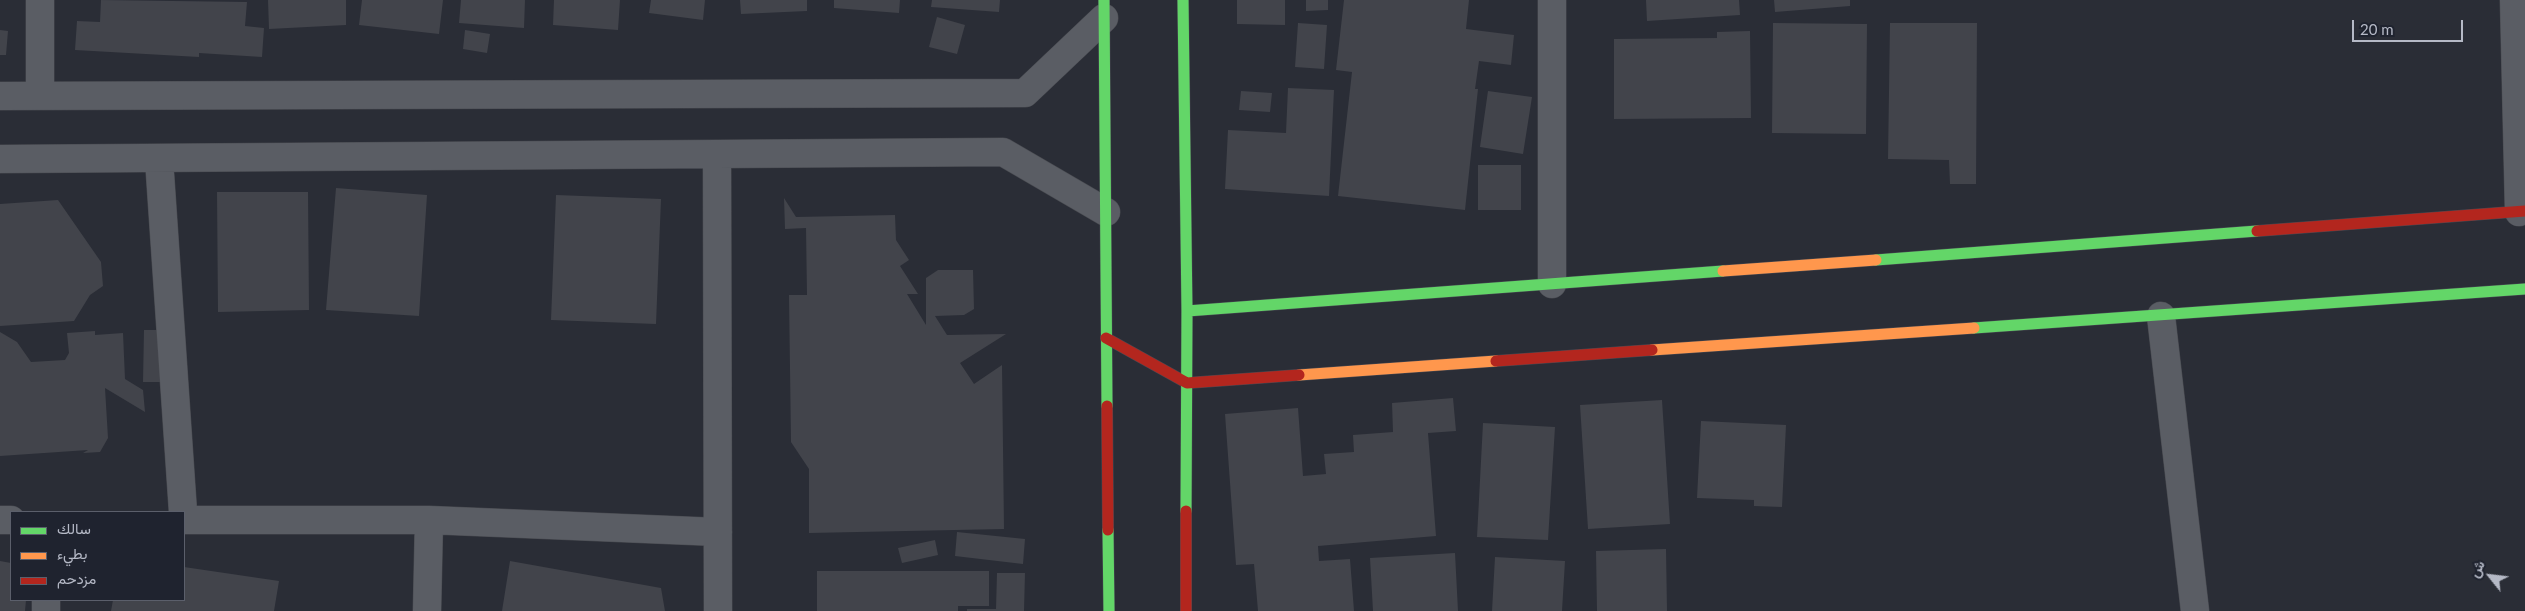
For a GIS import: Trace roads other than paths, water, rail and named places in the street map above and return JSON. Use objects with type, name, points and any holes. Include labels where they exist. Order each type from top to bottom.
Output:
[{"type":"street","points":[[40,0],[40,96]]},
{"type":"street","points":[[1183,0],[1187,311],[1186,611]]},
{"type":"street","points":[[1552,0],[1552,284]]},
{"type":"street","points":[[1187,311],[2522,211],[2514,0]]},
{"type":"street","points":[[0,96],[1025,93],[1104,9]]},
{"type":"street","points":[[1104,9],[1109,611]]},
{"type":"street","points":[[0,159],[1004,152],[1106,212]]},
{"type":"street","points":[[717,154],[718,611]]},
{"type":"street","points":[[159,159],[183,511]]},
{"type":"street","points":[[1106,338],[1187,383],[2525,289]]},
{"type":"street","points":[[2160,316],[2195,611]]},
{"type":"street","points":[[185,519],[429,520],[718,532]]},
{"type":"street","points":[[427,611],[429,520]]}]
